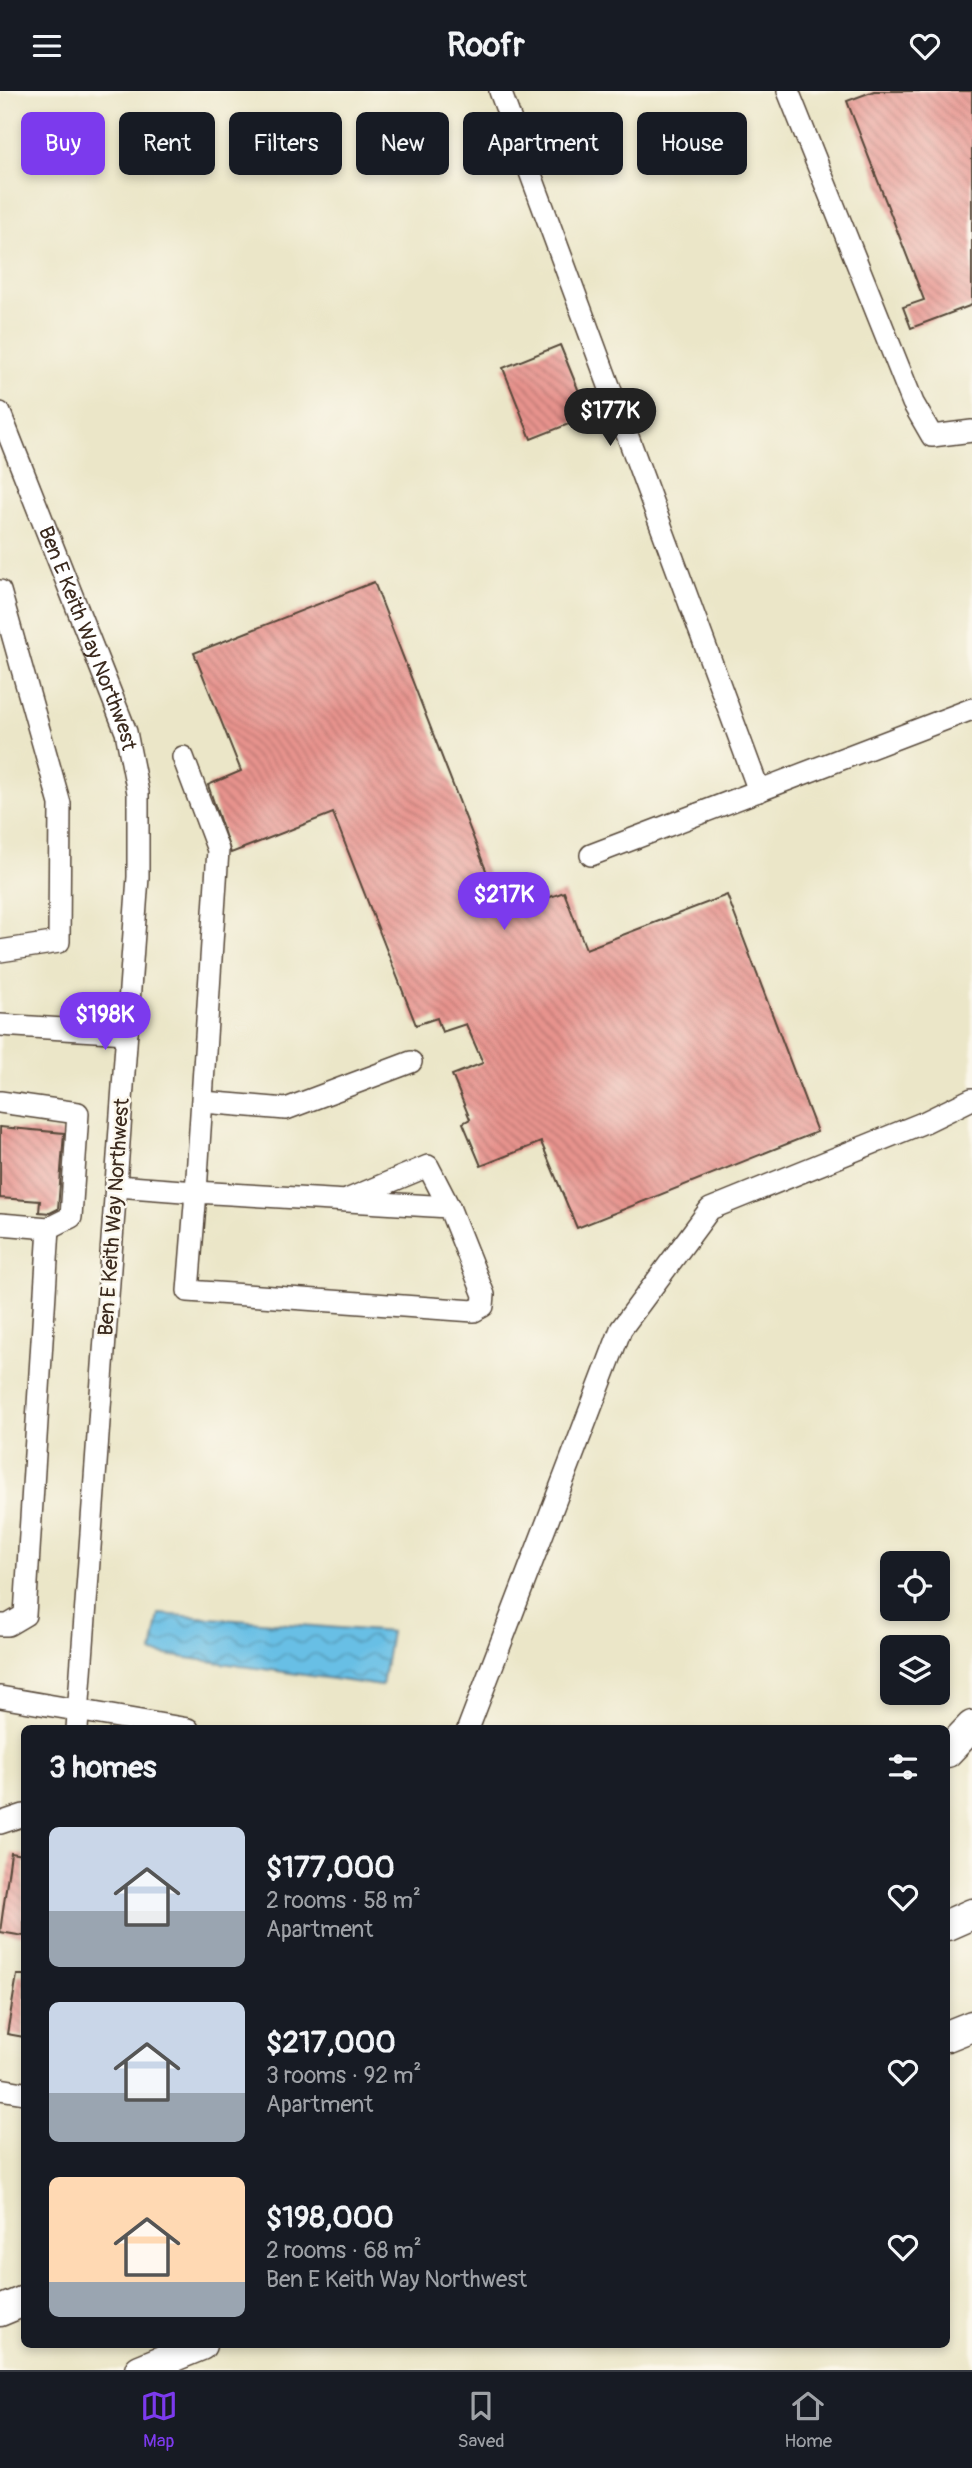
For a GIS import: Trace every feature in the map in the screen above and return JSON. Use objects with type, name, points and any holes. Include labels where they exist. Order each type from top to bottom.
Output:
[{"type":"highway","points":[[950,1749],[972,1726]]},
{"type":"highway","points":[[950,1924],[972,1914]]},
{"type":"highway","points":[[950,2035],[972,2026]]},
{"type":"highway","points":[[0,2311],[21,2302]]},
{"type":"highway","points":[[140,2370],[194,2348]]},
{"type":"street","points":[[500,91],[759,791]]},
{"type":"street","points":[[788,91],[913,403],[932,436],[972,431]]},
{"type":"street","name":"Ben E Keith Way Northwest","points":[[1,418],[126,732],[134,764],[139,823],[117,1186],[76,1719]]},
{"type":"street","points":[[0,591],[60,804],[59,942],[0,951]]},
{"type":"street","points":[[591,855],[972,709]]},
{"type":"street","points":[[183,757],[218,850],[203,1102],[188,1291],[474,1311],[483,1306],[484,1295],[449,1207],[428,1166],[344,1201]]},
{"type":"street","points":[[0,1025],[127,1033]]},
{"type":"street","points":[[203,1102],[286,1109],[411,1062]]},
{"type":"street","points":[[470,1725],[621,1329],[710,1209],[925,1122],[972,1099]]},
{"type":"street","points":[[0,1102],[78,1113],[71,1217],[50,1228],[0,1224]]},
{"type":"street","points":[[117,1186],[449,1207]]},
{"type":"street","points":[[0,1625],[8,1625],[26,1615],[50,1228]]},
{"type":"street","points":[[0,1697],[76,1719],[143,1725]]},
{"type":"street","points":[[0,1823],[21,1816]]},
{"type":"street","points":[[0,2089],[21,2092]]},
{"type":"water","points":[[159,1614],[391,1632],[382,1686],[152,1653]]},
{"type":"building","points":[[874,91],[972,91],[972,305],[911,328],[903,307],[924,300],[847,101]]},
{"type":"building","points":[[560,345],[589,416],[531,439],[503,368]]},
{"type":"building","points":[[374,582],[503,914],[564,892],[586,949],[727,895],[817,1132],[577,1228],[541,1142],[481,1166],[463,1123],[470,1119],[452,1075],[483,1063],[466,1024],[442,1032],[437,1018],[416,1025],[333,813],[231,853],[208,785],[241,771],[194,653]]},
{"type":"building","points":[[0,1127],[64,1133],[58,1209],[50,1213],[39,1212],[40,1201],[0,1198]]},
{"type":"building","points":[[11,1853],[21,1855],[21,1936],[0,1932]]},
{"type":"building","points":[[17,1975],[21,1975],[21,2036],[7,2034]]}]
